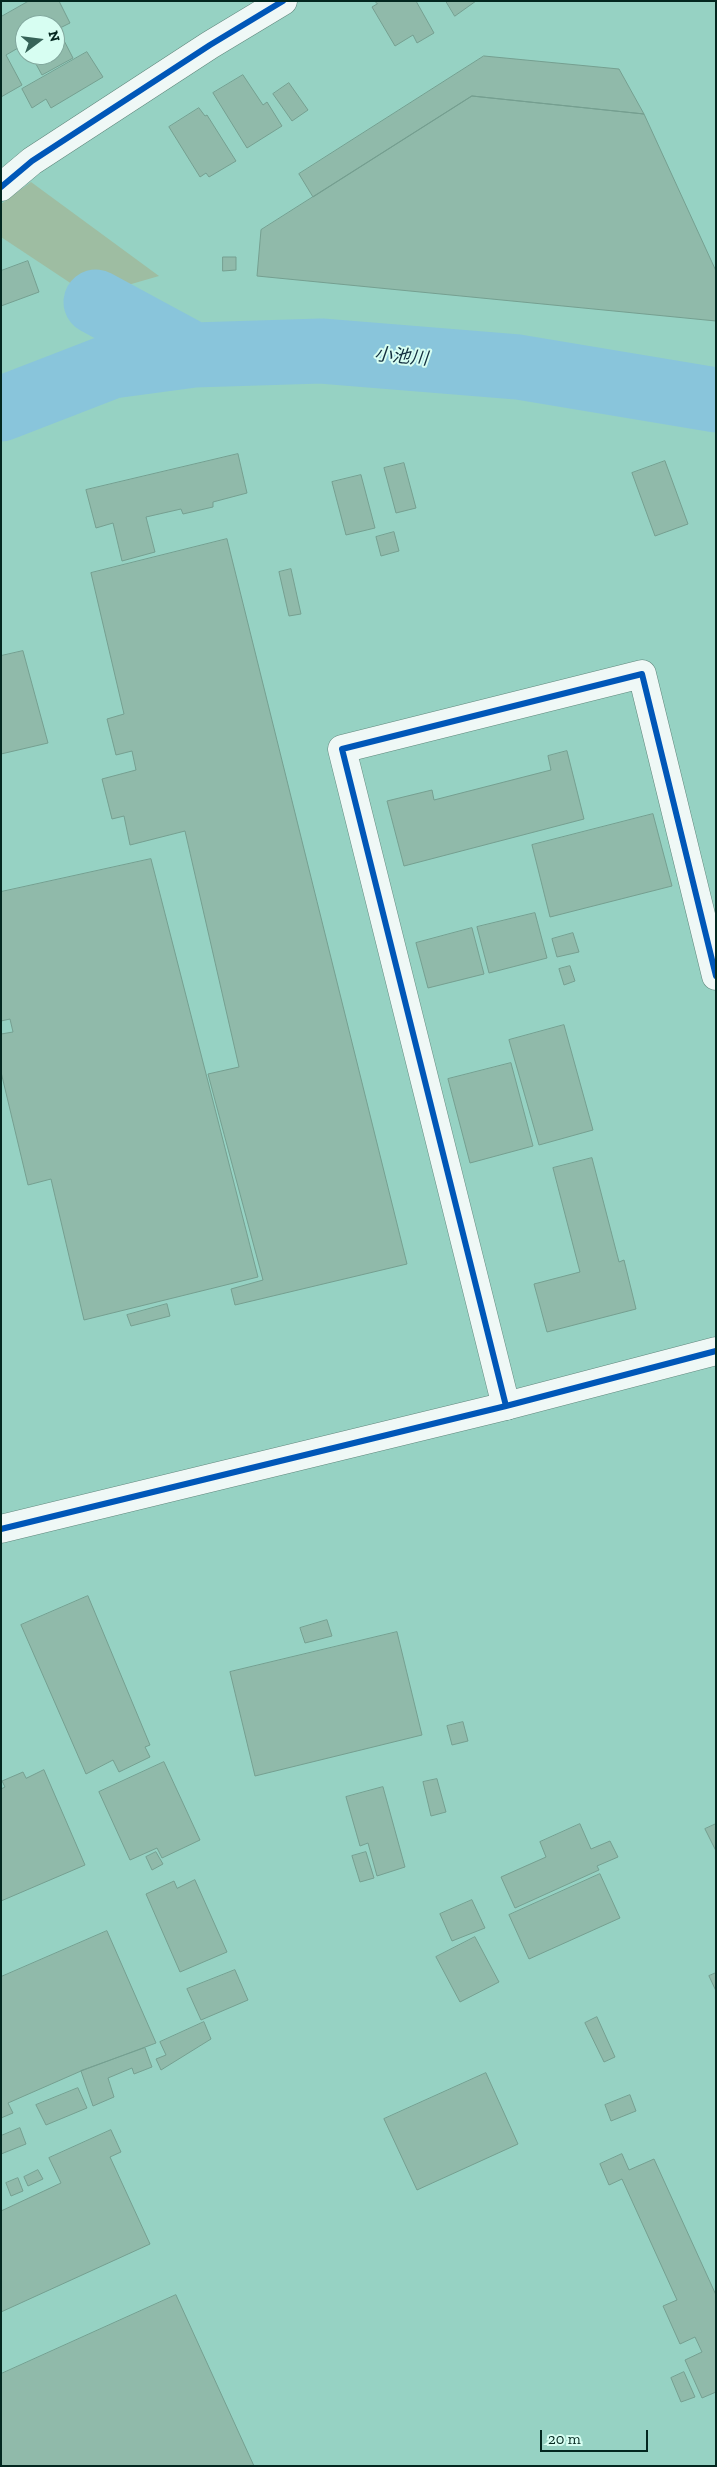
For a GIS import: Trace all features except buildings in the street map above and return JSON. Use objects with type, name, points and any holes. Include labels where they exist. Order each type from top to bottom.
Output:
[{"type":"street","points":[[1,187],[40,156],[210,45],[283,1]]},
{"type":"street","points":[[506,1406],[342,749],[642,674],[716,976]]},
{"type":"street","points":[[1,1529],[506,1406],[716,1351]]},
{"type":"green space","points":[[31,182],[159,276],[90,296],[1,237],[1,204]]},
{"type":"waterway","name":"小池川","points":[[96,302],[194,355]]},
{"type":"waterway","name":"小池川","points":[[1,409],[112,366],[194,355],[321,351],[518,367],[716,400]]},
{"type":"cycle path","points":[[1,187],[32,161],[210,45],[283,1]]},
{"type":"cycle path","points":[[506,1406],[342,749],[642,674],[716,976]]},
{"type":"cycle path","points":[[1,1529],[506,1406],[716,1351]]}]
